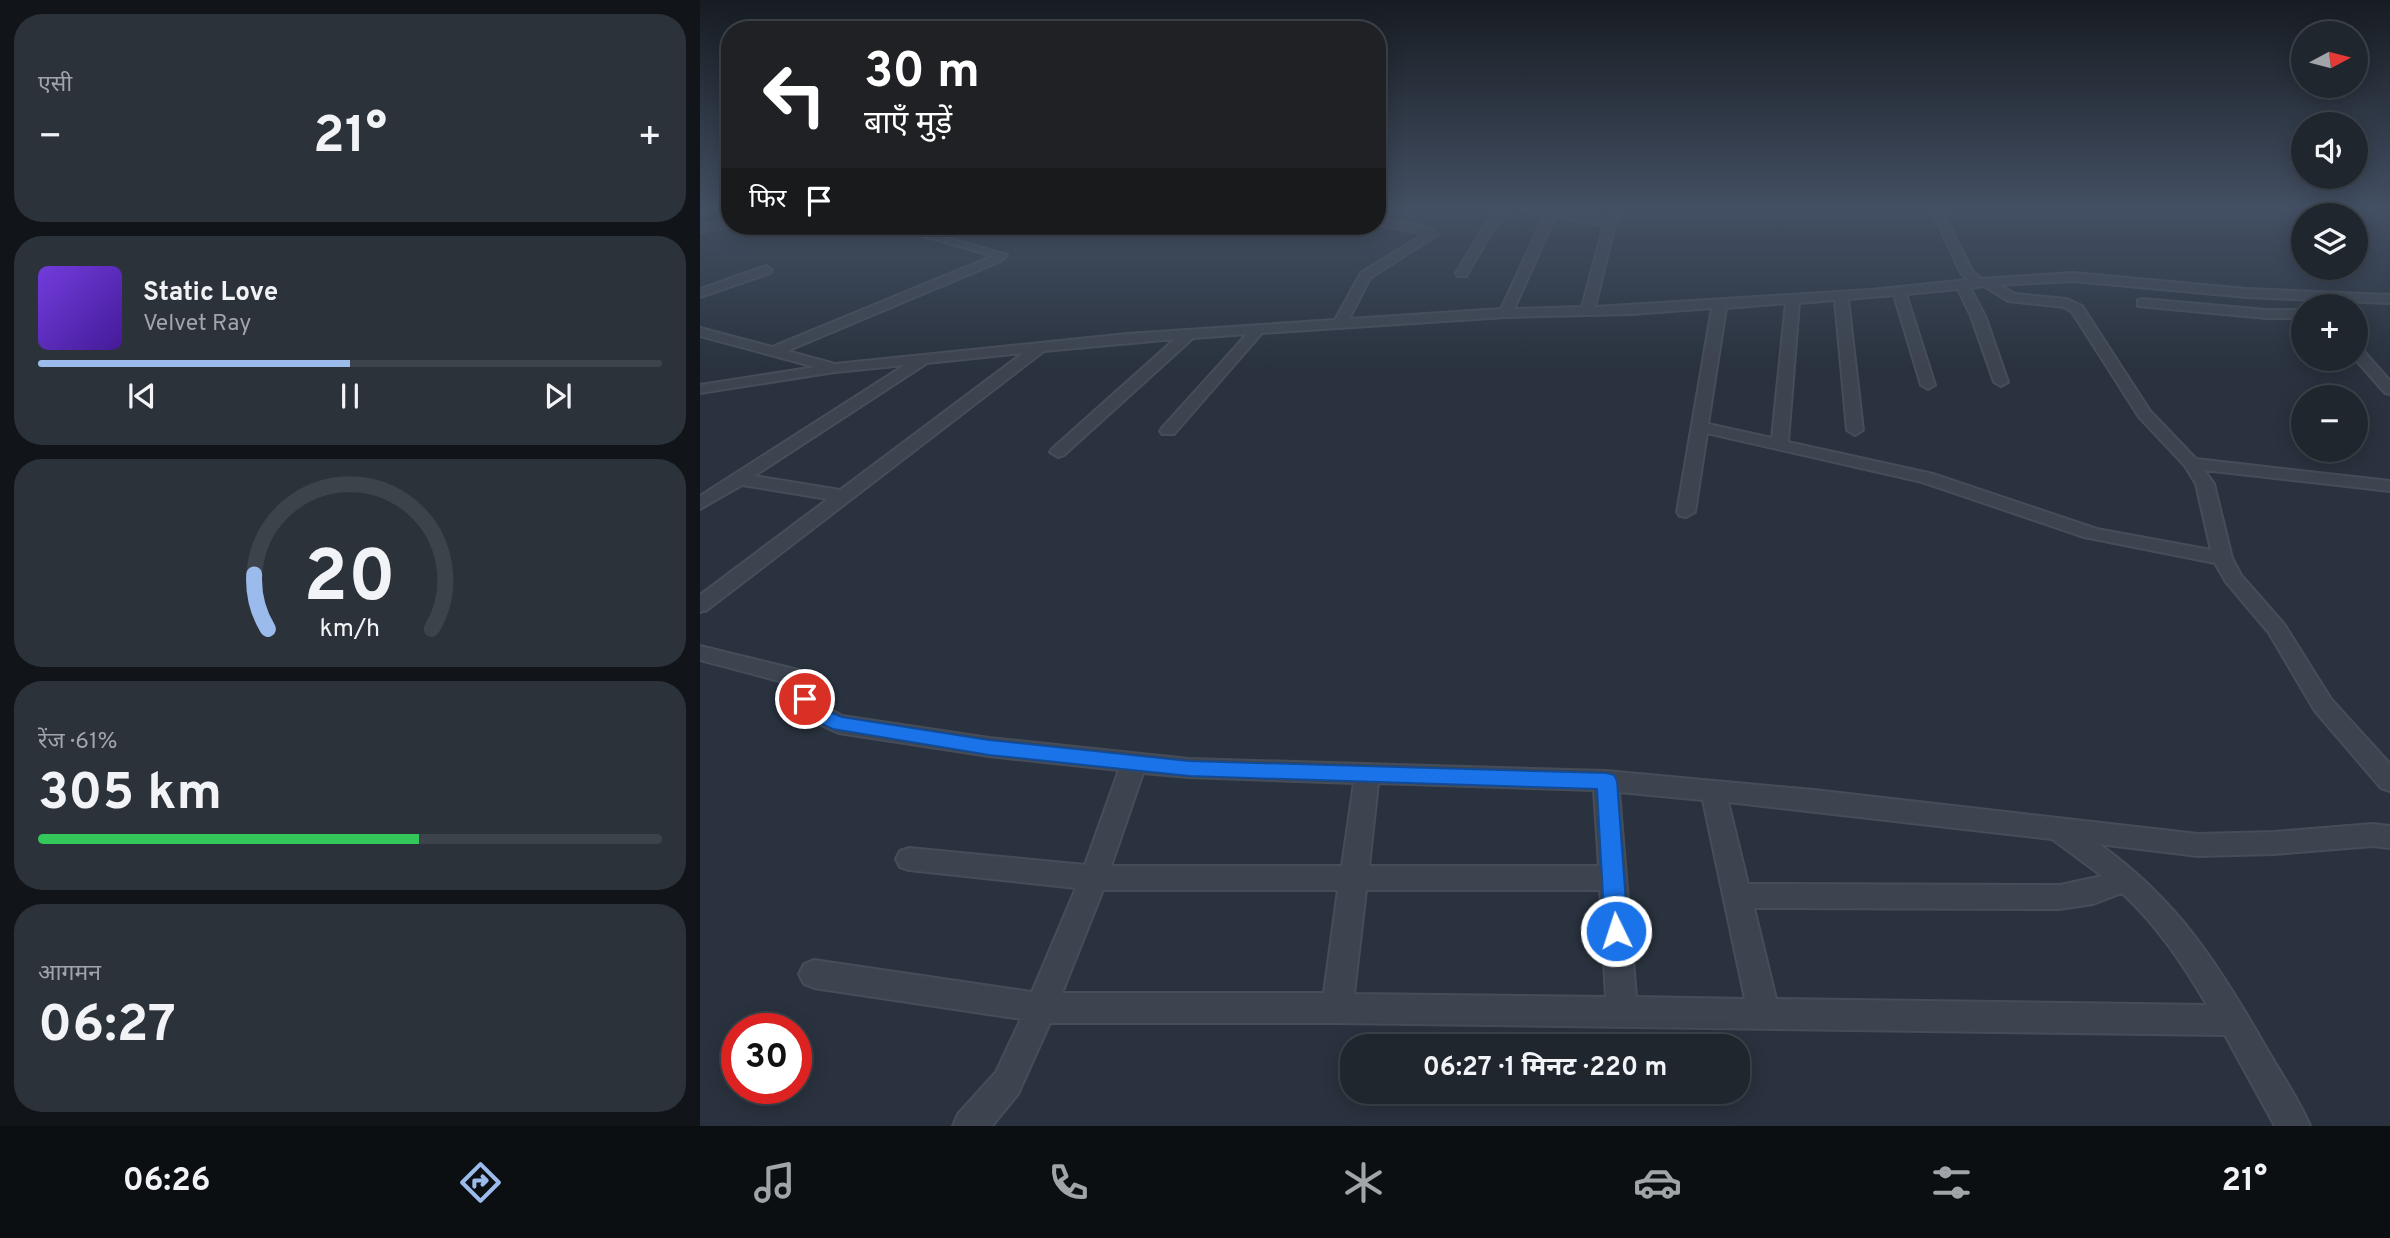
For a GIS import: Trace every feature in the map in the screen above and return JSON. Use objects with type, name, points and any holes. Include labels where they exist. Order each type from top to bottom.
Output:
[{"type":"street","points":[[775,351],[990,262]]},
{"type":"street","points":[[1339,325],[1365,276],[1388,262]]},
{"type":"street","points":[[1462,274],[1469,262]]},
{"type":"street","points":[[1506,313],[1529,262]]},
{"type":"street","points":[[1587,311],[1600,262]]},
{"type":"street","points":[[1961,262],[1967,273],[2012,298],[2073,305],[2144,414],[2191,463],[2205,484],[2222,558],[2233,578],[2292,651],[2323,705],[2390,781]]},
{"type":"street","points":[[700,293],[766,270]]},
{"type":"street","points":[[700,389],[780,379],[835,368],[1189,334],[1506,313],[1793,299],[2073,277],[2290,296],[2390,299]]},
{"type":"street","points":[[1962,285],[1978,316],[2001,382]]},
{"type":"street","points":[[1899,292],[1928,385]]},
{"type":"street","points":[[1841,295],[1856,430]]},
{"type":"street","points":[[1780,444],[1793,299]]},
{"type":"street","points":[[1686,512],[1720,302]]},
{"type":"street","points":[[2143,303],[2291,314]]},
{"type":"street","points":[[1168,431],[1257,331]]},
{"type":"street","points":[[700,332],[835,368]]},
{"type":"street","points":[[1058,452],[1189,334]]},
{"type":"street","points":[[700,605],[1041,347]]},
{"type":"street","points":[[700,504],[924,359]]},
{"type":"street","points":[[2368,365],[2390,390]]},
{"type":"street","points":[[1700,427],[1927,478],[2102,536],[2222,558]]},
{"type":"street","points":[[2191,463],[2390,486]]},
{"type":"street","points":[[739,479],[842,496]]},
{"type":"street","points":[[700,653],[790,676],[800,685],[805,699],[817,715],[839,724],[989,747],[1135,763],[1189,768],[1606,781],[1713,790],[2198,845],[2274,843],[2346,836],[2390,837]]},
{"type":"street","points":[[970,1126],[1007,1083],[1042,1008],[1094,878],[1135,763]]},
{"type":"street","points":[[1337,1008],[1367,774]]},
{"type":"street","points":[[1606,781],[1622,1012]]},
{"type":"street","points":[[1713,790],[1763,1014]]},
{"type":"street","points":[[2060,830],[2142,894],[2174,930],[2206,977],[2293,1126]]},
{"type":"street","points":[[909,859],[1094,878],[1613,878]]},
{"type":"street","points":[[1737,896],[2060,897],[2086,895],[2106,889],[2123,879]]},
{"type":"street","points":[[814,974],[1042,1008],[1337,1008],[2231,1020]]},
{"type":"route","points":[[805,699],[817,715],[862,729],[927,735],[989,747],[1083,758],[1189,768],[1606,781],[1616,931]]}]
